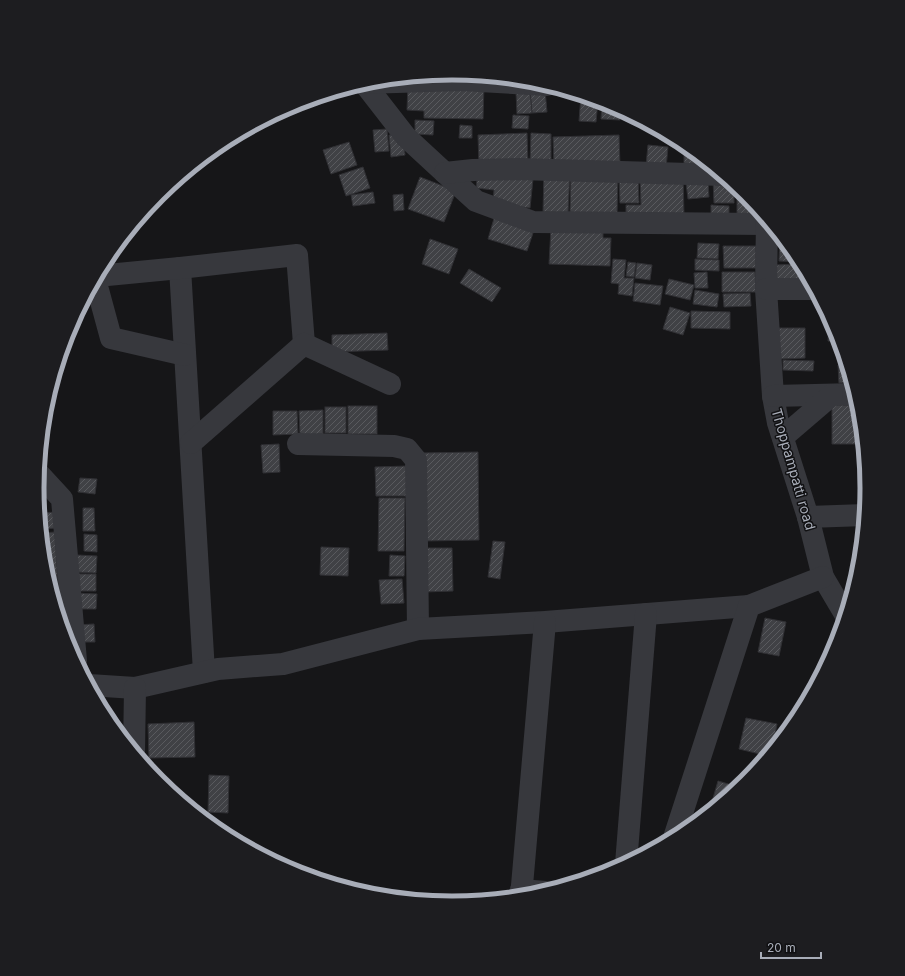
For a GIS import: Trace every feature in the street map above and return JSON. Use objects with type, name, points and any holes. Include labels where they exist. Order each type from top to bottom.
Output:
[{"type":"street","points":[[412,82],[462,80],[491,81]]},
{"type":"street","points":[[368,88],[406,137],[476,201],[533,222],[763,222]]},
{"type":"street","points":[[445,173],[473,170],[519,169],[714,175]]},
{"type":"street","name":"Thoppampatti road","points":[[767,227],[766,290],[773,396],[778,423],[808,517],[823,577],[842,609]]},
{"type":"street","points":[[104,275],[297,254],[304,344]]},
{"type":"street","points":[[180,268],[204,672]]},
{"type":"street","points":[[97,287],[111,338],[185,355]]},
{"type":"street","points":[[766,290],[809,289]]},
{"type":"street","points":[[304,344],[390,384]]},
{"type":"street","points":[[191,444],[304,344]]},
{"type":"street","points":[[773,396],[850,394]]},
{"type":"street","points":[[783,438],[832,395]]},
{"type":"street","points":[[298,444],[394,446],[407,450],[416,460],[418,629]]},
{"type":"street","points":[[44,480],[62,499],[74,642]]},
{"type":"street","points":[[808,517],[860,515]]},
{"type":"street","points":[[95,685],[135,688],[218,669],[283,664],[418,629],[545,622],[749,606],[823,577]]},
{"type":"street","points":[[677,829],[749,606]]},
{"type":"street","points":[[627,857],[646,614]]},
{"type":"street","points":[[521,891],[545,622]]},
{"type":"street","points":[[134,744],[135,688]]},
{"type":"building","points":[[408,84],[484,85],[483,119],[424,118],[424,111],[407,110]]},
{"type":"building","points":[[545,90],[547,112],[532,113],[530,92]]},
{"type":"building","points":[[530,91],[532,113],[517,114],[516,92]]},
{"type":"building","points":[[581,100],[597,106],[596,122],[579,121]]},
{"type":"building","points":[[602,108],[620,116],[620,120],[601,119]]},
{"type":"building","points":[[513,115],[529,116],[528,129],[512,128]]},
{"type":"building","points":[[415,120],[434,121],[433,135],[415,134]]},
{"type":"building","points":[[460,125],[472,126],[472,138],[459,138]]},
{"type":"building","points":[[387,129],[389,151],[375,152],[373,130]]},
{"type":"building","points":[[527,133],[528,164],[479,165],[478,135]]},
{"type":"building","points":[[531,133],[551,134],[551,165],[530,164]]},
{"type":"building","points":[[403,134],[405,155],[391,157],[389,135]]},
{"type":"building","points":[[619,135],[620,165],[554,166],[553,137]]},
{"type":"building","points":[[659,136],[666,140],[659,139]]},
{"type":"building","points":[[349,142],[357,165],[331,174],[323,150]]},
{"type":"building","points":[[648,145],[668,147],[666,168],[646,166]]},
{"type":"building","points":[[684,152],[702,165],[684,168]]},
{"type":"building","points":[[363,167],[370,188],[346,196],[339,175]]},
{"type":"building","points":[[544,172],[570,172],[568,213],[543,212]]},
{"type":"building","points":[[571,172],[618,174],[617,214],[570,213]]},
{"type":"building","points":[[478,173],[533,179],[530,208],[493,204],[494,190],[476,188]]},
{"type":"building","points":[[619,175],[638,175],[639,203],[620,203]]},
{"type":"building","points":[[683,175],[684,215],[626,216],[626,205],[641,205],[640,176]]},
{"type":"building","points":[[420,177],[456,191],[444,222],[408,209]]},
{"type":"building","points":[[713,178],[718,178],[734,192],[734,203],[714,203]]},
{"type":"building","points":[[708,181],[709,197],[688,199],[686,183]]},
{"type":"building","points":[[373,192],[375,203],[353,206],[351,195]]},
{"type":"building","points":[[403,194],[404,210],[394,211],[393,195]]},
{"type":"building","points":[[737,195],[757,216],[737,219]]},
{"type":"building","points":[[711,205],[729,206],[729,218],[711,218]]},
{"type":"building","points":[[495,215],[535,227],[527,251],[488,239]]},
{"type":"building","points":[[551,228],[603,230],[603,238],[611,238],[610,266],[549,264]]},
{"type":"building","points":[[430,239],[458,249],[449,274],[422,264]]},
{"type":"building","points":[[698,243],[719,244],[718,259],[697,258]]},
{"type":"building","points":[[780,243],[792,262],[779,261]]},
{"type":"building","points":[[723,246],[756,246],[756,268],[724,268]]},
{"type":"building","points":[[613,259],[626,260],[624,278],[634,278],[632,296],[618,294],[619,284],[611,283]]},
{"type":"building","points":[[695,259],[719,260],[719,271],[695,270]]},
{"type":"building","points":[[628,262],[636,263],[634,277],[626,276]]},
{"type":"building","points":[[637,263],[652,265],[650,280],[635,278]]},
{"type":"building","points":[[794,264],[800,275],[801,286],[776,286],[775,265]]},
{"type":"building","points":[[469,269],[501,288],[492,302],[460,283]]},
{"type":"building","points":[[707,272],[708,288],[695,288],[694,273]]},
{"type":"building","points":[[722,272],[755,272],[756,292],[722,292]]},
{"type":"building","points":[[669,279],[694,285],[690,300],[665,294]]},
{"type":"building","points":[[635,283],[663,286],[660,305],[633,301]]},
{"type":"building","points":[[695,290],[719,294],[717,307],[693,304]]},
{"type":"building","points":[[750,293],[751,306],[724,307],[723,294]]},
{"type":"building","points":[[670,307],[690,313],[683,335],[663,329]]},
{"type":"building","points":[[691,311],[730,312],[730,329],[691,328]]},
{"type":"building","points":[[778,328],[805,328],[805,358],[779,359]]},
{"type":"building","points":[[828,329],[833,341],[828,341]]},
{"type":"building","points":[[387,333],[388,350],[332,352],[332,335]]},
{"type":"building","points":[[783,360],[814,361],[813,371],[783,370]]},
{"type":"building","points":[[838,365],[841,365],[847,382],[839,383]]},
{"type":"building","points":[[832,405],[852,405],[859,444],[832,444]]},
{"type":"building","points":[[348,406],[377,406],[377,434],[348,434]]},
{"type":"building","points":[[325,407],[346,407],[346,433],[325,433]]},
{"type":"building","points":[[323,410],[323,434],[300,435],[299,411]]},
{"type":"building","points":[[273,411],[297,411],[298,434],[273,435]]},
{"type":"building","points":[[279,444],[280,472],[263,473],[261,445]]},
{"type":"building","points":[[478,452],[479,540],[423,541],[422,453]]},
{"type":"building","points":[[407,466],[407,496],[376,496],[375,467]]},
{"type":"building","points":[[80,478],[97,479],[95,494],[78,492]]},
{"type":"building","points":[[379,498],[405,498],[404,551],[378,551]]},
{"type":"building","points":[[83,508],[94,508],[95,531],[83,531]]},
{"type":"building","points":[[57,512],[57,528],[46,529],[45,513]]},
{"type":"building","points":[[55,532],[59,596],[52,568],[46,533]]},
{"type":"building","points":[[84,534],[97,535],[97,552],[84,551]]},
{"type":"building","points":[[493,541],[505,542],[500,579],[488,577]]},
{"type":"building","points":[[321,547],[349,548],[348,576],[320,575]]},
{"type":"building","points":[[423,548],[452,548],[453,591],[424,592]]},
{"type":"building","points":[[77,555],[97,556],[96,573],[76,572]]},
{"type":"building","points":[[390,555],[405,556],[404,576],[389,576]]},
{"type":"building","points":[[75,574],[96,574],[96,591],[76,591]]},
{"type":"building","points":[[402,579],[404,603],[381,604],[379,580]]},
{"type":"building","points":[[75,593],[97,594],[96,609],[74,609]]},
{"type":"building","points":[[765,618],[786,622],[779,656],[758,652]]},
{"type":"building","points":[[94,624],[95,642],[76,642],[76,625]]},
{"type":"building","points":[[746,718],[777,724],[774,741],[762,755],[739,749]]},
{"type":"building","points":[[194,722],[195,757],[149,758],[148,724]]},
{"type":"building","points":[[209,775],[229,776],[228,813],[208,812]]},
{"type":"building","points":[[718,781],[732,785],[722,795],[711,804]]}]
